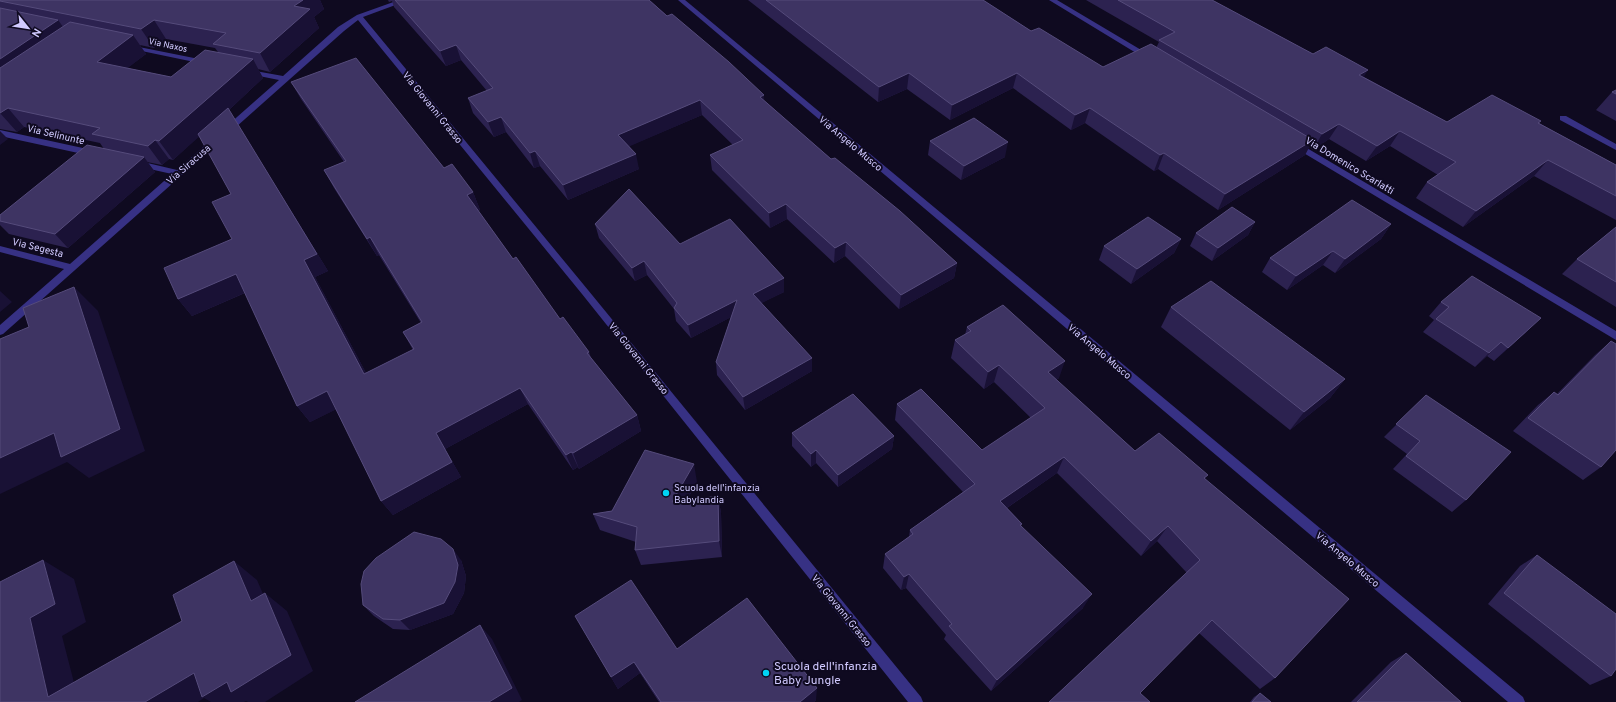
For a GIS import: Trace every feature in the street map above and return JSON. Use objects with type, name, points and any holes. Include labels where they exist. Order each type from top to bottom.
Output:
[{"type":"street","name":"Via Siracusa","points":[[0,331],[70,267],[341,29],[359,16],[406,0]]},
{"type":"street","name":"Via Angelo Musco","points":[[681,0],[1518,702]]},
{"type":"street","points":[[1052,0],[1154,61]]},
{"type":"street","name":"Via Giovanni Grasso","points":[[359,16],[585,292],[916,702]]},
{"type":"street","name":"Via Naxos","points":[[121,45],[214,64]]},
{"type":"street","points":[[238,69],[284,79]]},
{"type":"street","points":[[1563,118],[1616,147]]},
{"type":"street","name":"Via Selinunte","points":[[0,133],[101,155]]},
{"type":"street","name":"Via Domenico Scarlatti","points":[[1290,142],[1616,336]]},
{"type":"street","points":[[132,162],[178,173]]},
{"type":"street","name":"Via Segesta","points":[[0,249],[70,267]]},
{"type":"building","points":[[0,0],[303,0],[294,6],[310,9],[260,53],[213,44],[226,33],[154,20],[141,29]]},
{"type":"building","points":[[395,0],[649,0],[667,16],[672,14],[729,62],[764,95],[760,97],[831,159],[835,158],[900,211],[957,263],[901,295],[846,242],[835,248],[786,204],[769,213],[710,155],[743,140],[700,100],[618,135],[636,154],[563,185],[535,151],[530,153],[501,117],[488,122],[468,98],[493,88],[456,45],[440,51]]},
{"type":"building","points":[[766,0],[983,0],[1031,31],[1039,28],[1103,67],[1151,44],[1313,140],[1225,194],[1164,153],[1160,155],[1090,108],[1075,115],[1017,73],[952,105],[909,73],[879,87]]},
{"type":"building","points":[[1118,0],[1212,0],[1313,54],[1326,47],[1368,70],[1359,75],[1447,122],[1492,95],[1541,121],[1538,123],[1616,165],[1616,196],[1548,160],[1476,211],[1427,182],[1456,162],[1400,131],[1377,146],[1339,124],[1322,134],[1159,40],[1175,32]]},
{"type":"building","points":[[0,8],[58,20],[0,59]]},
{"type":"building","points":[[70,22],[133,35],[97,62],[171,77],[205,50],[253,59],[159,141],[155,140],[148,146],[92,134],[100,128],[8,108],[0,113],[0,68]]},
{"type":"building","points":[[356,58],[444,168],[452,164],[473,192],[467,195],[513,259],[516,257],[560,319],[563,317],[589,352],[587,353],[637,415],[573,453],[571,452],[566,455],[520,388],[436,433],[452,462],[381,501],[327,391],[297,406],[236,274],[178,299],[164,268],[232,239],[212,202],[231,194],[198,134],[228,108],[317,254],[304,260],[364,374],[414,349],[403,332],[422,322],[370,237],[367,239],[324,170],[346,161],[291,82]]},
{"type":"building","points":[[974,118],[1008,142],[964,166],[930,141]]},
{"type":"building","points":[[87,145],[144,157],[55,234],[0,221],[0,215]]},
{"type":"building","points":[[629,189],[680,244],[730,219],[784,278],[753,294],[812,358],[743,397],[716,362],[737,300],[688,325],[674,308],[677,303],[644,261],[632,268],[595,224]]},
{"type":"building","points":[[1352,200],[1391,224],[1345,259],[1333,251],[1296,276],[1270,258]]},
{"type":"building","points":[[1232,207],[1255,222],[1218,248],[1196,233]]},
{"type":"building","points":[[1148,217],[1181,239],[1137,269],[1104,246]]},
{"type":"building","points":[[1616,227],[1616,282],[1577,259]]},
{"type":"building","points":[[1472,276],[1541,318],[1508,348],[1501,342],[1489,353],[1436,319],[1449,307],[1441,302]]},
{"type":"building","points":[[1211,281],[1345,379],[1304,412],[1171,307]]},
{"type":"building","points":[[74,287],[120,429],[61,457],[54,433],[0,458],[0,339],[29,327],[23,308]]},
{"type":"building","points":[[1003,305],[1065,361],[1048,372],[1135,451],[1159,433],[1208,475],[1204,478],[1349,599],[1275,678],[1212,620],[1140,693],[1150,702],[1049,702],[1200,560],[1168,526],[1151,541],[1064,457],[1000,501],[1022,524],[1020,525],[1092,594],[997,680],[949,626],[952,624],[909,574],[904,577],[885,554],[913,534],[910,530],[975,484],[897,404],[921,389],[982,450],[1045,408],[999,365],[988,372],[955,340],[971,331],[967,327]]},
{"type":"building","points":[[1611,341],[1616,344],[1616,450],[1601,467],[1528,418],[1554,392],[1558,395]]},
{"type":"building","points":[[853,394],[894,436],[838,475],[816,450],[811,454],[792,433]]},
{"type":"building","points":[[1426,395],[1511,452],[1466,500],[1406,456],[1420,441],[1396,424]]},
{"type":"building","points":[[645,450],[694,464],[672,502],[718,496],[719,541],[635,550],[637,527],[593,514],[612,511]]},
{"type":"building","points":[[414,532],[441,539],[453,549],[458,565],[455,582],[444,603],[400,620],[383,619],[363,605],[361,584],[364,571],[376,558]]},
{"type":"building","points":[[1537,555],[1616,614],[1616,669],[1611,676],[1504,593]]},
{"type":"building","points":[[43,560],[55,604],[30,618],[48,697],[182,621],[173,595],[234,561],[251,601],[265,593],[291,655],[231,692],[227,682],[202,697],[194,673],[145,702],[0,702],[0,582]]},
{"type":"building","points":[[631,580],[677,649],[747,598],[817,688],[800,702],[661,702],[634,662],[611,677],[575,616]]},
{"type":"building","points":[[480,625],[512,688],[489,702],[355,702]]},
{"type":"building","points":[[1406,653],[1461,702],[1357,702]]},
{"type":"building","points":[[1260,693],[1271,702],[1252,702]]},
{"type":"place","name":"Scuola dell'infanzia Babylandia","points":[[666,493]]},
{"type":"place","name":"Scuola dell'infanzia Baby Jungle","points":[[766,673]]}]
